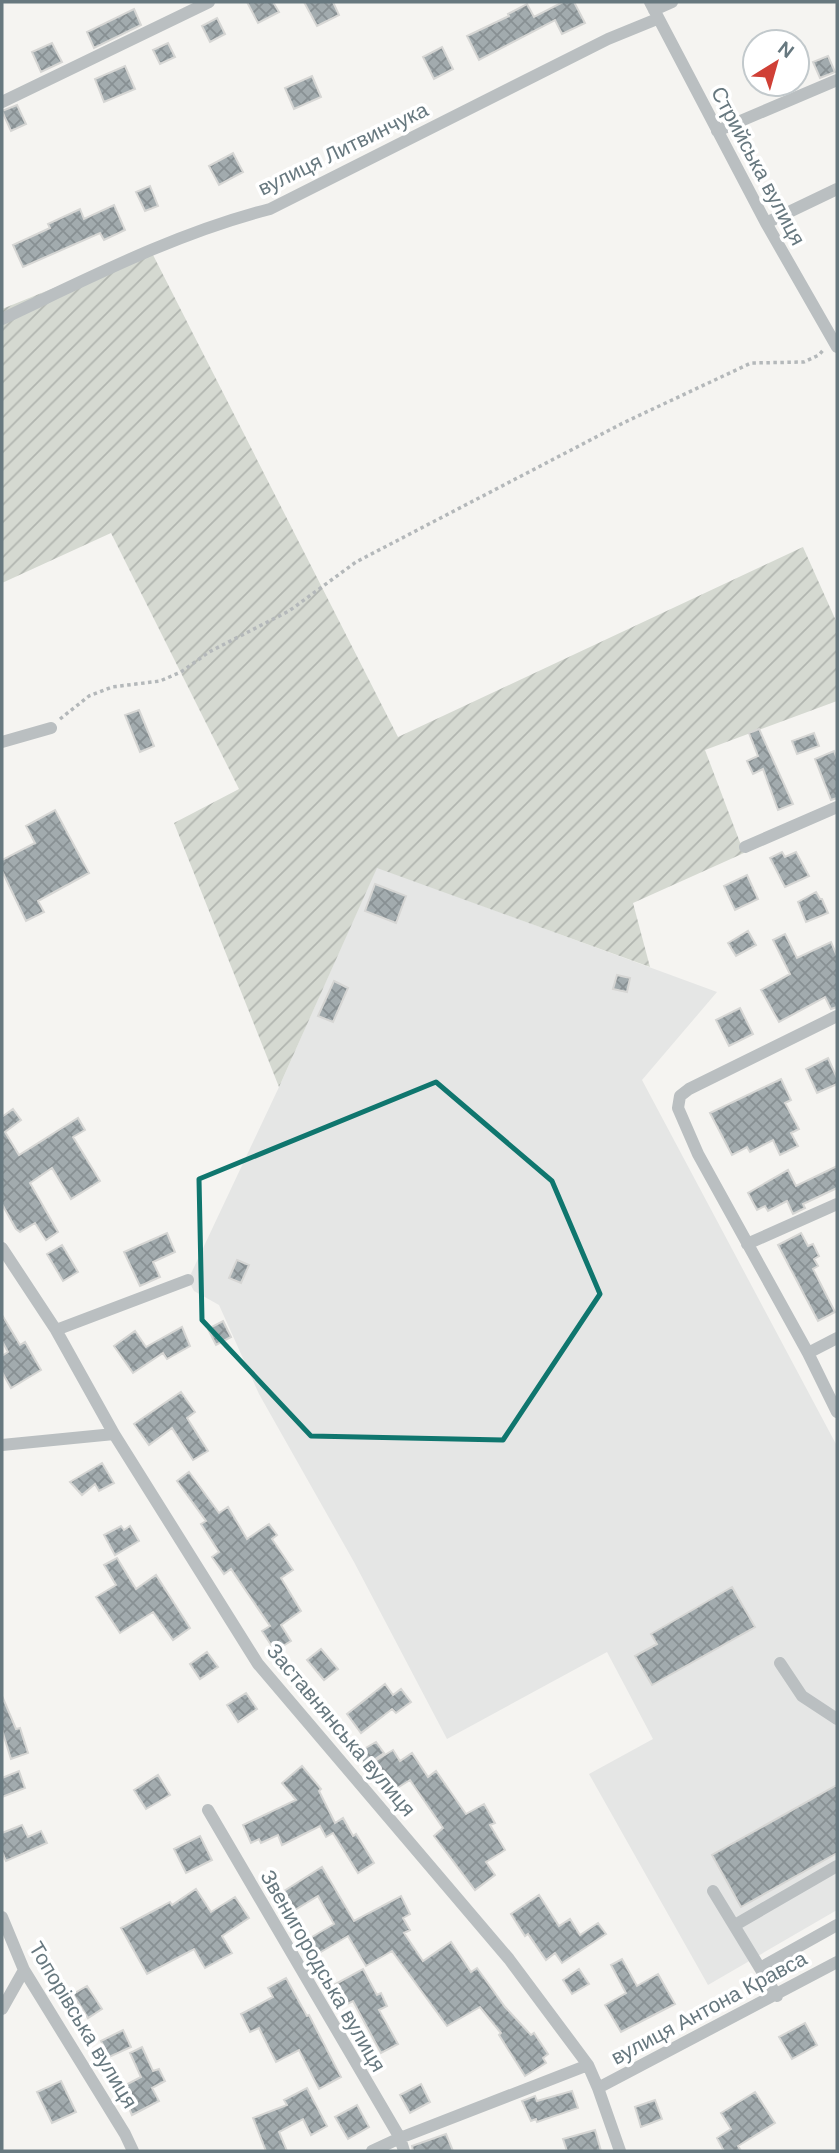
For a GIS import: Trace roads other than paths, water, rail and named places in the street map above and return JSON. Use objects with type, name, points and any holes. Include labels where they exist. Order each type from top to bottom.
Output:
[{"type":"street","points":[[2,102],[209,2]]},
{"type":"street","name":"вулиця Литвинчука","points":[[2,319],[166,244],[239,217],[270,209],[608,39],[672,2]]},
{"type":"street","name":"Стрийська вулиця","points":[[654,10],[766,223],[835,343]]},
{"type":"street","points":[[717,131],[837,80]]},
{"type":"street","points":[[766,223],[837,189]]},
{"type":"street","points":[[2,742],[51,728]]},
{"type":"street","points":[[745,847],[837,807]]},
{"type":"street","points":[[837,1016],[689,1089],[680,1096],[678,1108],[698,1154],[808,1353],[837,1412]]},
{"type":"street","points":[[747,1244],[837,1204]]},
{"type":"street","name":"Заставнянська вулиця","points":[[2,1248],[56,1330],[114,1434],[258,1664],[509,1959],[588,2065],[620,2151]]},
{"type":"street","points":[[56,1330],[188,1280]]},
{"type":"street","points":[[808,1353],[837,1338]]},
{"type":"street","points":[[2,1445],[114,1434]]},
{"type":"street","points":[[780,1663],[802,1696],[837,1719]]},
{"type":"street","name":"Звенигородська вулиця","points":[[208,1810],[400,2138],[404,2151]]},
{"type":"street","points":[[735,1925],[837,1866]]},
{"type":"street","points":[[713,1891],[777,1996]]},
{"type":"street","name":"Топорівська вулиця","points":[[2,1917],[24,1970],[133,2151]]},
{"type":"street","points":[[760,1968],[837,1925]]},
{"type":"street","name":"вулиця Антона Кравса","points":[[598,2088],[837,1962]]},
{"type":"street","points":[[2,2009],[24,1970]]},
{"type":"street","points":[[372,2151],[588,2065]]}]
